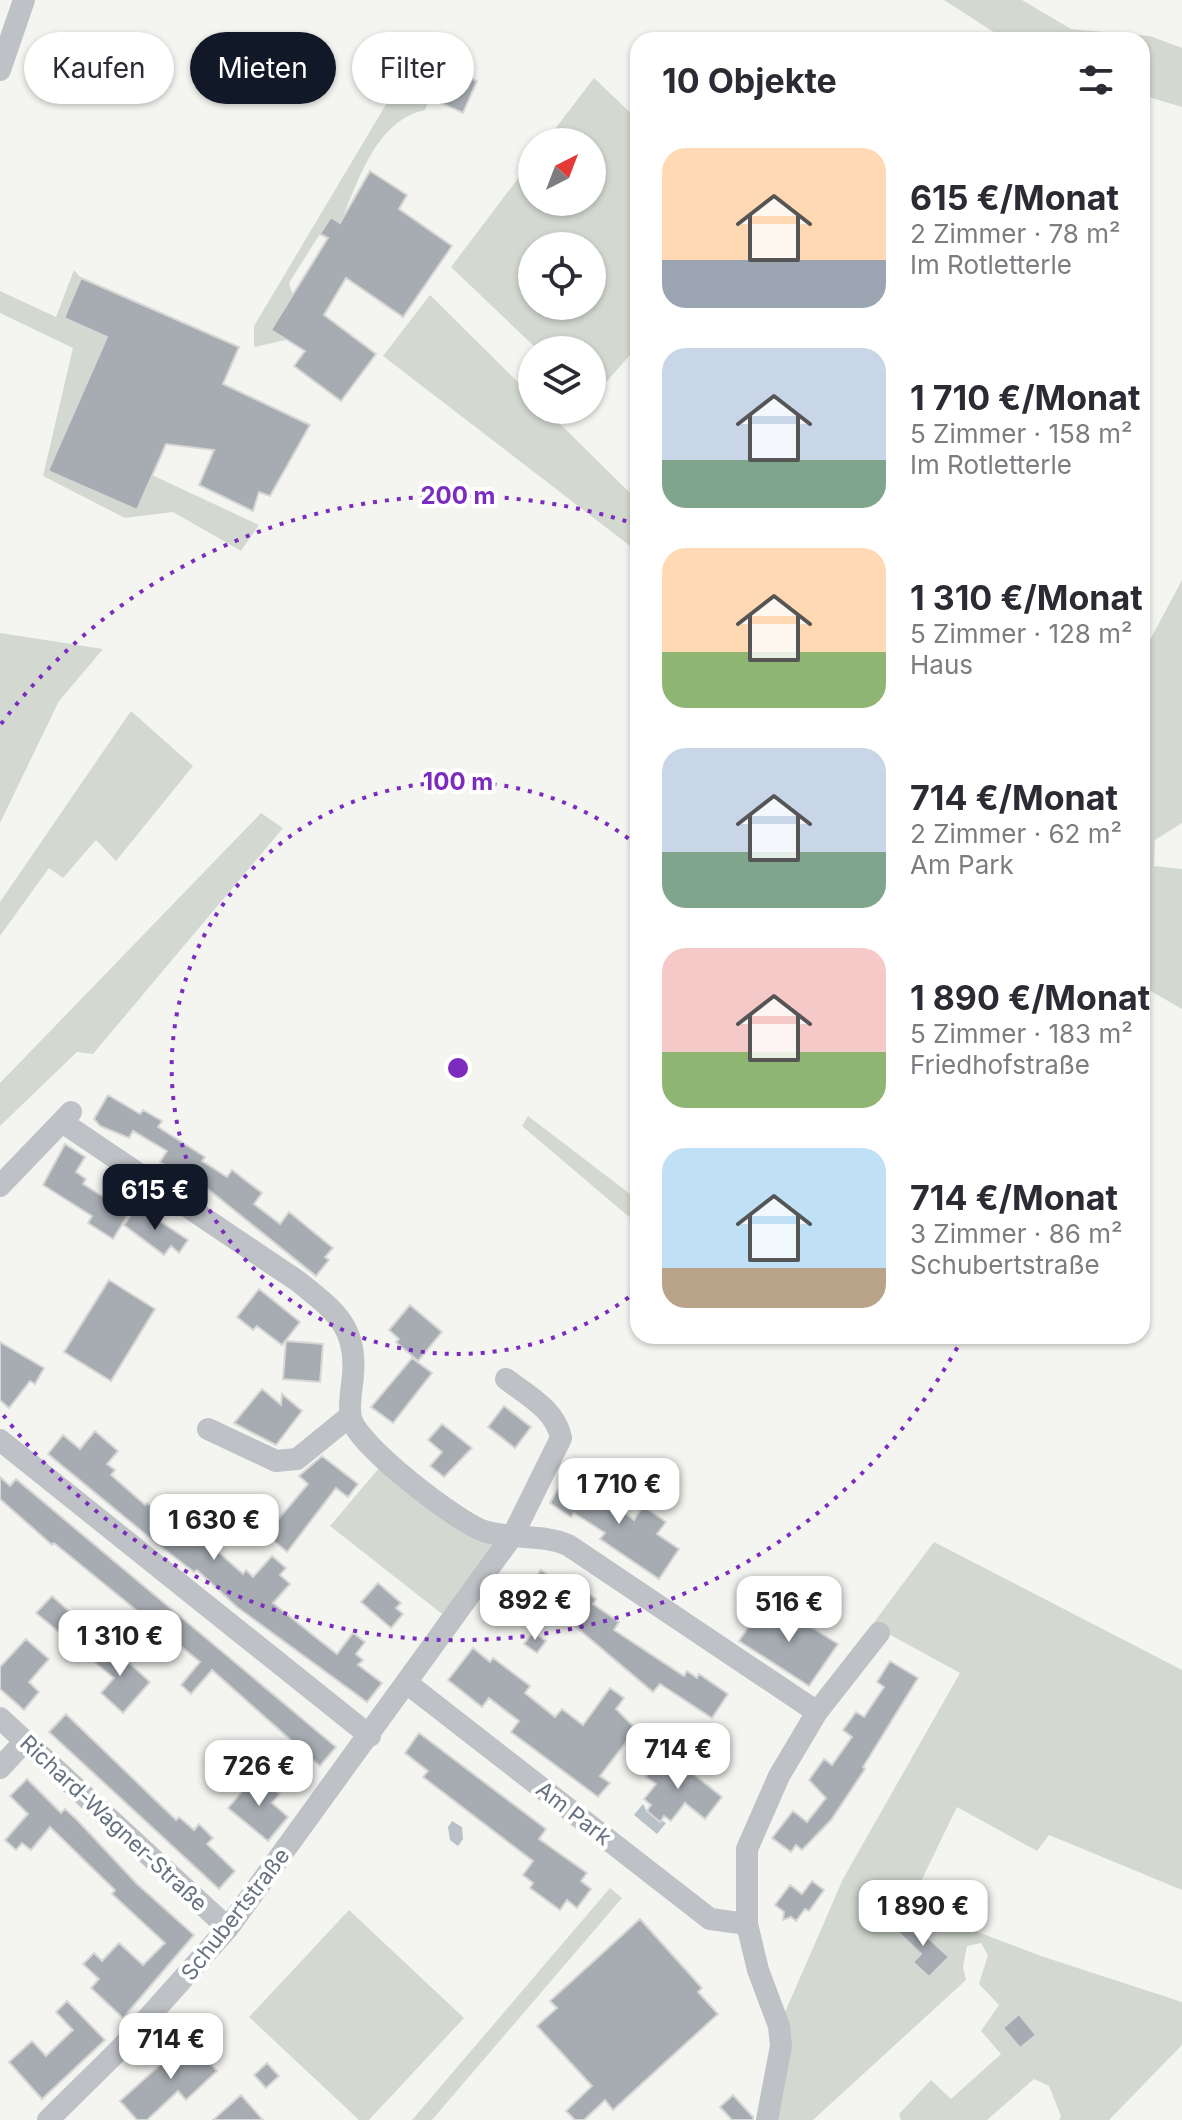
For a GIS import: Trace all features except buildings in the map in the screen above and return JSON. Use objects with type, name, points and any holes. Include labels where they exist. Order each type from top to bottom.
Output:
[{"type":"street","points":[[0,70],[24,0]]},
{"type":"street","points":[[0,1186],[67,1116],[332,1309],[347,1327],[355,1355],[350,1416],[367,1445],[429,1494],[483,1531],[545,1536],[568,1545],[817,1712]]},
{"type":"street","name":"Schubertstraße","points":[[48,2120],[122,2047],[228,1928],[408,1684],[513,1535],[561,1438],[559,1426],[550,1414],[506,1379]]},
{"type":"street","points":[[208,1429],[276,1461],[297,1459],[350,1416]]},
{"type":"street","points":[[0,1440],[370,1736]]},
{"type":"street","points":[[767,2120],[781,2046],[779,2026],[758,1970],[747,1924],[747,1849],[779,1776],[817,1712],[879,1633]]},
{"type":"street","name":"Am Park","points":[[408,1684],[710,1919],[747,1924]]},
{"type":"street","name":"Richard-Wagner-Straße","points":[[0,1718],[228,1928]]},
{"type":"street","points":[[0,1768],[25,1741]]},
{"type":"shaded area","points":[[944,0],[1022,0],[1071,29],[1105,32],[994,32]]},
{"type":"shaded area","points":[[1150,36],[1182,48],[1182,107],[1150,97]]},
{"type":"shaded area","points":[[594,78],[630,112],[630,355],[606,382],[606,336],[523,336],[451,267],[518,178],[518,216],[606,216],[606,128],[556,128]]},
{"type":"shaded area","points":[[386,104],[427,104],[425,110],[393,126],[381,140],[362,172],[340,223],[330,218],[289,283],[293,295],[271,330],[286,340],[254,347],[254,326]]},
{"type":"shaded area","points":[[74,270],[81,278],[64,318],[222,387],[99,356],[137,509],[152,475],[259,525],[241,551],[173,512],[125,518],[43,476],[73,348],[0,313],[0,291],[56,317]]},
{"type":"shaded area","points":[[430,295],[518,382],[518,424],[560,424],[630,492],[630,546],[383,356]]},
{"type":"shaded area","points":[[1182,580],[1182,823],[1155,840],[1154,866],[1182,869],[1182,1009],[1150,991],[1150,640]]},
{"type":"shaded area","points":[[0,633],[103,649],[59,701],[0,823]]},
{"type":"shaded area","points":[[131,711],[193,766],[116,861],[96,840],[63,878],[49,868],[0,936],[0,902]]},
{"type":"shaded area","points":[[261,813],[283,828],[93,1054],[77,1052],[0,1126],[0,1083]]},
{"type":"shaded area","points":[[528,1116],[630,1194],[630,1217],[628,1216],[522,1126]]},
{"type":"shaded area","points":[[385,1461],[429,1494],[513,1535],[451,1621],[330,1526]]},
{"type":"shaded area","points":[[934,1542],[1182,1670],[1182,1890],[1049,1835],[1037,1851],[957,1807],[909,1906],[1041,1956],[1182,2002],[1182,2045],[1109,2120],[1059,2120],[1061,2116],[1049,2086],[1034,2079],[987,2120],[901,2120],[899,2114],[931,2080],[951,2099],[1001,2054],[981,2031],[999,2005],[979,1984],[988,1955],[981,1943],[967,1946],[963,1967],[966,1980],[813,2120],[767,2120],[779,2026],[843,1879],[960,1673],[872,1625]]},
{"type":"shaded area","points":[[643,1804],[647,1812],[666,1823],[657,1834],[634,1815]]},
{"type":"shaded area","points":[[452,1821],[462,1827],[463,1839],[458,1846],[450,1840],[448,1827]]},
{"type":"shaded area","points":[[610,1888],[622,1898],[432,2120],[412,2120]]},
{"type":"shaded area","points":[[349,1910],[464,2018],[369,2120],[359,2120],[249,2017]]}]
